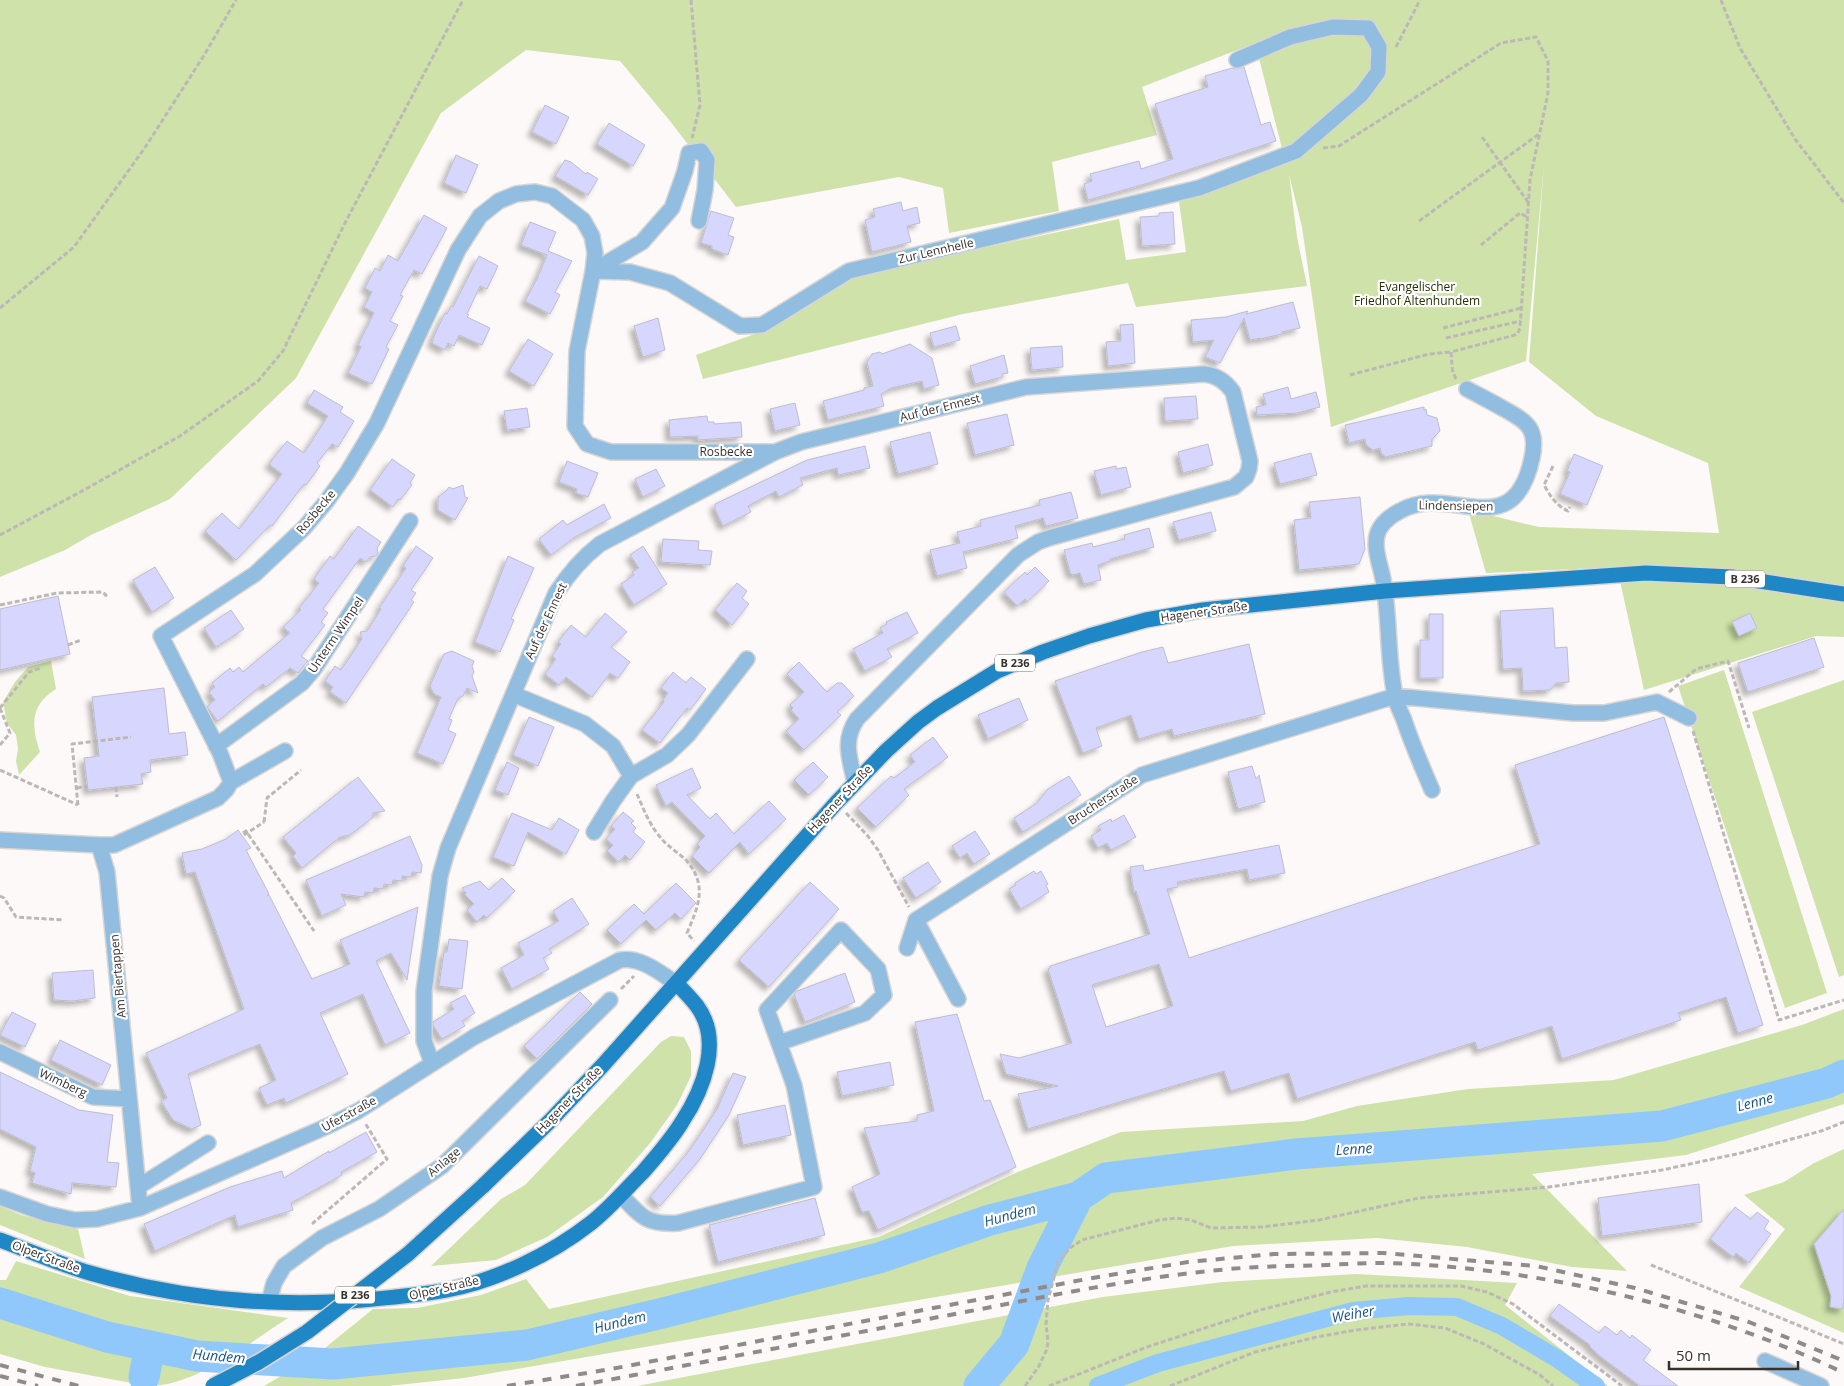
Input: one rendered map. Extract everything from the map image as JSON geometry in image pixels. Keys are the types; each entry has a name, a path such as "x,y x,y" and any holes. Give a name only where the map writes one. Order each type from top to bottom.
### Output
{"main road":[{"name":"Hagener Straße","path":"213,1386 260,1362 307,1332 408,1254 483,1186 550,1121 836,803 886,751 918,722 937,708 997,671 1089,636 1156,619 1203,610 1385,591 1646,574 1732,577 1844,594"},
{"name":"Olper Straße","path":"0,1240 88,1272 134,1284 212,1298 270,1302 318,1303 405,1297 468,1284 518,1266 569,1238 590,1223 621,1195 676,1132 692,1108 708,1060 708,1032 697,1007 676,983"}],"street":[{"path":"1237,60 1290,37 1333,27 1368,28 1379,47 1378,72"},
{"name":"Zur Lennhelle","path":"594,271 630,272 670,283 740,326 762,325 849,271 1199,188 1296,151 1361,95 1378,72"},
{"path":"594,271 642,242 672,208 689,153 701,152 707,160 705,190 699,221"},
{"name":"Rosbecke","path":"231,782 216,746 160,636 255,574 304,528 326,502 347,473 377,423 458,250 480,216 499,201 516,194 535,192 552,196 583,220 592,236 595,253 594,271 577,351 575,426 587,444 610,452 775,452"},
{"name":"Auf der Ennest","path":"432,1063 424,1041 424,991 440,876 448,848 556,594 567,576 583,558 600,544 775,452 801,442 1026,387 1204,374 1225,382 1233,392 1250,461 1246,476 1234,487 1049,538 1038,542 1018,555 857,719 849,734 847,746 855,783"},
{"name":"Lindensiepen","path":"1432,790 1395,696 1385,591 1375,541 1384,523 1394,514 1416,504 1431,503 1488,508 1499,506 1509,501 1519,492 1525,480 1534,444 1530,428 1521,418 1467,389"},
{"name":"Unterm Wimpel","path":"216,746 302,683 314,670 410,521"},
{"path":"594,832 613,801 632,776 667,755 688,735 747,659"},
{"path":"513,694 586,724 613,746 632,776"},
{"path":"1395,696 1573,713 1605,706 1657,702 1689,718"},
{"name":"Brucherstraße","path":"916,920 1142,775 1395,696"},
{"path":"0,840 114,845 218,798 231,782 285,751"},
{"name":"Am Biertappen","path":"99,845 107,872 140,1208"},
{"path":"907,948 916,920"},
{"path":"916,920 958,999"},
{"path":"621,1195 636,1212 649,1221 660,1224 678,1223 814,1187 794,1085 767,1010 841,930 878,969 884,994 866,1013 779,1043"},
{"name":"Uferstraße","path":"0,1197 47,1214 75,1220 97,1219 140,1208 358,1111 474,1037 620,960 633,960 646,965 676,983"},
{"name":"Anlage","path":"270,1302 274,1283 284,1266 322,1238 380,1209 442,1166 610,1000"},
{"name":"Wimberg","path":"0,1052 93,1097 130,1099"},
{"path":"138,1187 208,1143"},
{"path":"1765,1361 1821,1386"}],"path":[{"path":"0,308 74,247 146,146 203,57 236,0"},
{"path":"0,535 180,436 258,381 283,351 346,221 462,0"},
{"path":"689,153 700,105 691,0"},
{"path":"1378,72 1392,54 1420,0"},
{"path":"1721,0 1740,48 1795,139 1844,202"},
{"path":"1322,148 1339,146 1501,43 1536,37 1548,60 1548,94 1530,180 1518,333 1515,336 1452,352 1429,354 1350,375"},
{"path":"1419,221 1540,134"},
{"path":"1482,137 1529,203"},
{"path":"1481,245 1520,213 1527,217"},
{"path":"1444,328 1521,308"},
{"path":"1446,338 1520,321"},
{"path":"1452,352 1454,376 1467,389"},
{"path":"1553,466 1544,485 1555,502 1562,508 1568,511 1570,507"},
{"path":"0,606 57,593 102,592 106,595 105,597"},
{"path":"68,644 81,640"},
{"path":"1657,702 1696,670 1728,661 1749,728"},
{"path":"0,745 10,734 0,707 29,672 41,668"},
{"path":"1689,718 1779,1020 1844,1000"},
{"path":"0,770 78,805 72,744 131,737"},
{"path":"300,770 267,798 264,822 244,834 246,831 314,931"},
{"path":"632,776 654,830 661,839 687,862 699,880 698,908 687,933 704,951"},
{"path":"77,788 88,786"},
{"path":"116,787 117,797"},
{"path":"836,803 867,835 878,850 916,920"},
{"path":"0,896 4,898 16,917 64,920"},
{"path":"610,1000 646,965"},
{"path":"1025,1386 1039,1366 1047,1349 1046,1324 1048,1300 1058,1262 1063,1254 1082,1240 1159,1220 1176,1218 1191,1220 1211,1228 1262,1227 1369,1210 1420,1198 1549,1187 1662,1170 1741,1153 1822,1131 1844,1122"},
{"path":"313,1222 386,1159 376,1142"},
{"path":"1651,1265 1844,1344"},
{"path":"1049,1386 1147,1347 1260,1310 1331,1292 1366,1286 1461,1286 1487,1292 1513,1304 1622,1386"},
{"path":"1170,1386 1255,1352 1317,1337 1408,1324 1445,1328 1484,1344 1540,1375 1553,1386"}],"green space":[{"name":"Evangelischer Friedhof Altenhundem","path":"0,0 1844,0 1844,637 1816,636 1644,690 1617,567 1486,573 1468,510 1539,527 1719,533 1708,463 1596,416 1529,362 1544,164 1526,361 1331,427 1302,227 1289,174 1297,237 1307,286 1136,307 1128,283 963,314 703,379 696,355 763,331 852,276 1119,219 1126,260 1186,252 1179,202 1286,164 1255,43 1142,87 1157,135 1052,162 1059,211 949,233 943,188 899,177 736,207 670,121 620,61 526,50 441,113 296,378 170,499 91,535 65,550 0,577"},
{"path":"51,661 56,689 41,702 37,709 34,724 40,752 19,775 16,761 18,749 16,735 7,723 3,702 15,682 28,667"},
{"path":"1724,670 1827,993 1785,1008 1678,686"},
{"path":"1844,680 1844,975 1839,977 1752,712"},
{"path":"1844,1009 1844,1104 1686,1155 1532,1174 1627,1271 1572,1267 1467,1247 1377,1238 1233,1246 464,1378 388,1386 264,1386 315,1356 373,1309 417,1308 481,1295 526,1279 549,1309 879,1237 1020,1171 1121,1132 1303,1121 1357,1106 1468,1089 1614,1080 1802,1025"},
{"path":"671,1036 684,1037 691,1051 691,1076 677,1105 651,1142 603,1197 547,1237 496,1260 431,1266 501,1199 525,1185 661,1042"},
{"path":"1844,1149 1844,1333 1739,1287 1785,1229 1744,1195 1784,1182 1814,1163"},
{"path":"0,1206 21,1215 78,1229 85,1259 0,1225"},
{"path":"16,1261 130,1296 288,1318 239,1351 203,1371 185,1379 166,1384 148,1386 45,1367 0,1354 0,1280 6,1280"},
{"path":"1356,1274 1517,1283 1505,1305 1608,1386 637,1386 1103,1297 1223,1282"}],"building":[{"path":"1244,67 1261,125 1270,122 1276,141 1145,184 1088,200 1084,184 1092,181 1090,174 1139,161 1141,169 1173,159 1155,104 1208,87 1205,76 1232,68"},
{"path":"545,105 569,117 556,144 532,132"},
{"path":"609,123 645,145 633,166 597,144"},
{"path":"456,155 478,165 466,193 444,183"},
{"path":"565,160 571,162 586,174 587,172 598,179 588,195 555,176"},
{"path":"901,202 903,211 917,207 920,223 907,226 911,242 872,252 865,220 875,217 873,209"},
{"path":"711,211 734,218 728,235 734,237 728,255 712,249 712,246 701,243"},
{"path":"1173,212 1175,244 1142,246 1140,217 1159,216 1159,213"},
{"path":"424,215 447,228 422,274 414,270 400,295 403,296 390,321 398,325 386,347 389,349 372,384 348,373 361,347 358,345 374,313 364,307 372,292 365,288 375,268 380,271 388,255 398,261"},
{"path":"530,222 556,232 548,251 572,261 555,292 560,295 550,314 525,301 547,255 521,245"},
{"path":"479,256 498,266 487,289 480,286 467,317 490,328 482,345 459,335 454,346 448,343 445,350 432,343 434,336 445,313 447,314 451,306 453,307"},
{"path":"1293,302 1300,328 1282,332 1282,334 1250,340 1244,318 1220,363 1205,357 1214,340 1193,342 1191,320 1226,317 1248,311 1246,314"},
{"path":"658,318 665,350 643,357 634,326"},
{"path":"1133,324 1135,363 1108,366 1106,342 1121,341 1120,325"},
{"path":"956,326 960,340 934,347 930,333"},
{"path":"528,339 553,354 534,386 509,371"},
{"path":"910,344 932,358 939,385 924,389 922,381 891,388 881,394 884,406 828,420 823,401 873,386 867,362 872,354 880,352 882,354"},
{"path":"1062,346 1063,367 1032,370 1030,348"},
{"path":"1004,355 1008,373 1002,374 1002,377 975,384 970,366"},
{"path":"1288,387 1291,399 1316,392 1320,407 1297,413 1257,415 1256,407 1266,405 1263,394"},
{"path":"314,390 343,407 340,412 354,421 338,447 332,444 317,463 320,466 272,526 270,525 236,560 205,531 222,513 239,529 282,474 269,464 287,441 304,453 328,416 307,403"},
{"path":"1196,396 1198,419 1165,421 1164,398"},
{"path":"795,403 800,425 775,431 770,409"},
{"path":"1424,407 1427,415 1437,418 1440,431 1432,439 1432,446 1385,457 1382,455 1380,448 1373,450 1366,445 1365,439 1349,443 1345,425"},
{"path":"527,408 530,427 507,430 504,411"},
{"path":"1007,414 1014,445 975,455 967,423"},
{"path":"707,416 708,422 714,422 714,424 741,422 742,437 698,440 698,436 670,437 669,420"},
{"path":"930,432 938,464 898,474 890,442"},
{"path":"1208,444 1213,465 1183,473 1178,452"},
{"path":"865,446 870,468 838,475 837,468 800,478 803,485 779,497 776,491 748,506 751,512 723,526 715,509 715,504 807,460"},
{"path":"1311,453 1317,475 1280,484 1274,463"},
{"path":"1574,454 1603,466 1587,505 1560,494 1570,472 1567,471"},
{"path":"392,459 415,475 410,483 412,485 393,507 370,490"},
{"path":"567,461 598,473 588,497 576,493 577,489 559,482"},
{"path":"1116,466 1116,469 1126,467 1131,487 1101,495 1094,471"},
{"path":"656,469 665,486 643,497 635,479"},
{"path":"463,485 465,497 468,498 455,520 438,510 438,497 449,487 453,489"},
{"path":"1071,492 1078,518 1046,526 1043,518 1015,526 1018,538 963,552 967,568 937,576 930,550 960,543 957,532 981,526 980,520 1040,505 1039,500"},
{"path":"1360,497 1365,549 1359,564 1299,570 1294,520 1311,518 1309,502"},
{"path":"604,504 611,518 575,537 551,555 539,539 563,520 567,525"},
{"path":"1211,512 1216,531 1179,540 1173,522"},
{"path":"358,526 381,542 377,548 378,553 376,556 370,557 366,562 360,558 323,609 328,613 321,622 325,625 301,656 308,661 298,673 290,668 266,687 263,684 218,721 207,707 215,700 209,692 215,687 212,683 230,668 233,672 239,667 243,672 290,633 283,627 301,610 299,608 319,583 314,579 330,556 334,559"},
{"path":"1149,528 1154,547 1110,559 1110,561 1098,565 1101,580 1084,584 1080,573 1072,575 1070,572 1064,550 1092,543 1093,547 1125,539 1124,535"},
{"path":"663,539 699,541 698,550 712,551 710,565 661,562"},
{"path":"416,546 433,558 411,590 416,593 411,600 414,602 346,703 330,692 333,687 325,681 335,666 341,670 362,639 360,632 367,631 381,609 379,608 406,568 403,566"},
{"path":"643,546 667,584 634,605 621,584 634,575 632,572 639,568 630,555"},
{"path":"508,556 534,568 511,619 514,620 500,652 475,642"},
{"path":"155,567 174,598 152,612 133,580"},
{"path":"1035,567 1049,581 1027,602 1025,599 1017,606 1004,592 1025,572 1027,575"},
{"path":"737,583 747,591 742,598 749,604 732,625 715,610"},
{"path":"58,596 70,654 0,670 0,609"},
{"path":"1553,608 1555,648 1567,647 1569,682 1556,683 1550,690 1523,691 1522,668 1503,669 1500,611"},
{"path":"231,610 244,629 216,647 204,628"},
{"path":"907,612 918,633 887,649 892,657 865,671 853,649 883,633 880,628 887,624 886,622"},
{"path":"605,613 627,632 611,647 630,662 618,678 610,673 592,697 566,677 559,685 545,674 556,659 552,656 561,644 558,642 571,625 586,637"},
{"path":"1750,613 1757,628 1739,636 1732,622"},
{"path":"1429,614 1443,614 1443,678 1420,678 1420,640 1429,640"},
{"path":"1814,638 1824,667 1748,692 1738,663"},
{"path":"1249,644 1265,714 1174,736 1172,729 1139,739 1131,715 1096,728 1102,746 1083,753 1055,681 1142,652 1163,647 1168,663"},
{"path":"452,651 474,661 472,676 478,693 467,688 463,696 458,698 449,719 452,720 448,730 456,734 443,764 417,753 441,697 434,694 430,686 444,654"},
{"path":"799,662 827,692 837,683 842,683 854,696 837,712 841,715 804,750 786,731 799,719 791,710 793,708 790,705 804,692 787,674"},
{"path":"673,672 686,683 691,677 706,689 690,710 687,708 660,743 642,730 664,702 663,700 668,693 661,688"},
{"path":"164,688 169,734 185,732 188,755 150,760 151,772 141,774 143,784 88,790 84,758 99,756 92,697"},
{"path":"1019,698 1028,720 988,739 978,715"},
{"path":"529,717 554,727 538,766 513,755"},
{"path":"1664,717 1763,1025 1738,1033 1726,997 1678,1013 1681,1020 1562,1059 1552,1026 1478,1050 1475,1042 1297,1099 1289,1073 1231,1091 1224,1071 1028,1129 1018,1094 1058,1086 1006,1074 1000,1054 1019,1058 1072,1043 1048,969 1050,966 1150,934 1136,891 1134,892 1130,867 1143,865 1144,871 1279,845 1285,873 1249,880 1247,869 1177,882 1178,887 1167,889 1189,958 1540,844 1515,765","holes":["1159,964 1173,1006 1106,1027 1092,985"]},
{"path":"933,737 948,757 904,789 909,795 876,827 857,808 891,776 894,778 915,762 910,755"},
{"path":"507,762 519,768 508,795 495,790"},
{"path":"813,762 828,777 809,795 794,780"},
{"path":"1252,766 1256,779 1259,775 1265,802 1238,809 1228,772"},
{"path":"692,768 701,788 687,795 710,819 716,813 734,834 769,801 786,819 749,854 740,842 709,873 692,856 700,847 697,844 705,836 672,802 666,806 656,785"},
{"path":"1069,776 1081,795 1023,832 1014,818 1037,803 1048,789"},
{"path":"358,777 385,811 373,813 373,817 350,835 340,837 302,868 293,856 296,853 283,837"},
{"path":"623,812 634,821 631,823 636,828 633,832 645,842 630,860 625,855 619,862 607,851 613,845 606,839 615,829 611,826"},
{"path":"512,813 552,830 559,818 579,830 566,854 528,832 514,866 493,857"},
{"path":"1124,815 1136,837 1111,850 1107,843 1098,848 1091,836 1101,830 1098,826 1111,819 1112,822"},
{"path":"238,830 251,848 246,850 269,894 267,895 269,895 312,979 350,964 340,940 418,907 407,980 391,953 376,961 410,1033 385,1045 363,994 320,1013 348,1074 286,1103 284,1098 267,1105 259,1088 276,1080 260,1044 188,1074 201,1125 192,1129 173,1120 161,1101 167,1098 146,1053 244,1009 195,872 186,874 182,853 202,849 226,839"},
{"path":"975,831 990,854 974,864 967,853 960,858 952,846"},
{"path":"410,836 422,865 421,873 412,872 411,877 402,876 402,881 393,880 392,885 384,884 383,889 374,888 373,893 365,892 364,897 341,894 346,905 322,916 306,880"},
{"path":"928,862 941,882 916,898 903,878"},
{"path":"1034,871 1036,874 1041,871 1048,884 1046,885 1049,892 1021,909 1009,889"},
{"path":"502,878 515,891 487,918 484,915 477,922 467,910 474,904 465,895 466,893 462,888 480,881 489,890"},
{"path":"810,882 839,909 769,987 739,960"},
{"path":"676,883 696,903 681,919 675,913 656,930 646,920 621,944 607,930 634,904 644,914"},
{"path":"572,898 589,924 549,949 552,953 543,958 549,969 512,989 501,968 524,955 518,943 559,921 553,911"},
{"path":"449,939 468,941 462,989 439,986 444,952 447,952"},
{"path":"93,970 95,998 73,1001 54,1000 52,973"},
{"path":"845,973 855,1002 805,1022 794,994 797,991"},
{"path":"580,992 592,1004 537,1059 524,1046"},
{"path":"465,995 475,1013 462,1021 465,1026 442,1039 433,1022 454,1009 450,1003"},
{"path":"12,1012 36,1024 25,1047 0,1035"},
{"path":"957,1014 984,1101 990,1100 1016,1167 878,1230 869,1211 862,1212 852,1187 880,1174 864,1128 917,1121 917,1115 934,1111 915,1022"},
{"path":"60,1040 111,1065 102,1085 51,1060"},
{"path":"890,1062 894,1085 842,1096 837,1072"},
{"path":"0,1072 79,1110 113,1115 107,1162 119,1163 116,1187 72,1183 71,1194 32,1183 35,1173 30,1171 36,1147 0,1129"},
{"path":"733,1073 746,1077 729,1115 700,1159 660,1206 650,1197 689,1151 704,1129 717,1109"},
{"path":"785,1105 791,1135 743,1145 737,1115"},
{"path":"366,1132 377,1152 341,1172 342,1175 291,1203 293,1210 238,1227 235,1215 155,1251 144,1224 230,1187 282,1171 284,1178 329,1151 329,1153"},
{"path":"1699,1184 1702,1222 1602,1236 1598,1198"},
{"path":"815,1198 825,1235 718,1262 709,1225"},
{"path":"1735,1207 1751,1219 1757,1212 1769,1221 1764,1229 1771,1234 1749,1263 1736,1253 1733,1257 1710,1239"},
{"path":"1844,1209 1844,1302 1842,1309 1830,1307 1831,1296 1814,1244"},
{"path":"1559,1304 1599,1333 1605,1326 1617,1335 1621,1330 1630,1338 1632,1335 1651,1350 1643,1360 1678,1386 1640,1386 1601,1357 1590,1345 1550,1316"}],"waterway":[{"name":"Lenne","path":"979,1386 1014,1344 1042,1268 1078,1197 1106,1178 1296,1154 1662,1126 1827,1083 1844,1075"},
{"name":"Hundem","path":"0,1303 107,1337 197,1356 333,1364 527,1345 663,1313 879,1258 990,1220 1078,1197"},
{"name":"Weiher","path":"1098,1386 1158,1363 1353,1311 1408,1306 1457,1307 1502,1326 1556,1358 1596,1386"},
{"name":"Hundem","path":"144,1377 150,1346"}],"railway":[{"path":"507,1386 611,1369 1087,1279 1188,1262 1274,1254 1383,1253 1536,1266 1635,1288 1749,1322 1844,1361"},
{"path":"576,1386 1123,1283 1242,1268 1378,1263 1442,1266 1501,1273 1561,1282 1620,1295 1679,1310 1736,1329 1791,1349 1844,1373"},
{"path":"0,1365 79,1386"},
{"path":"0,1376 38,1386"}]}
